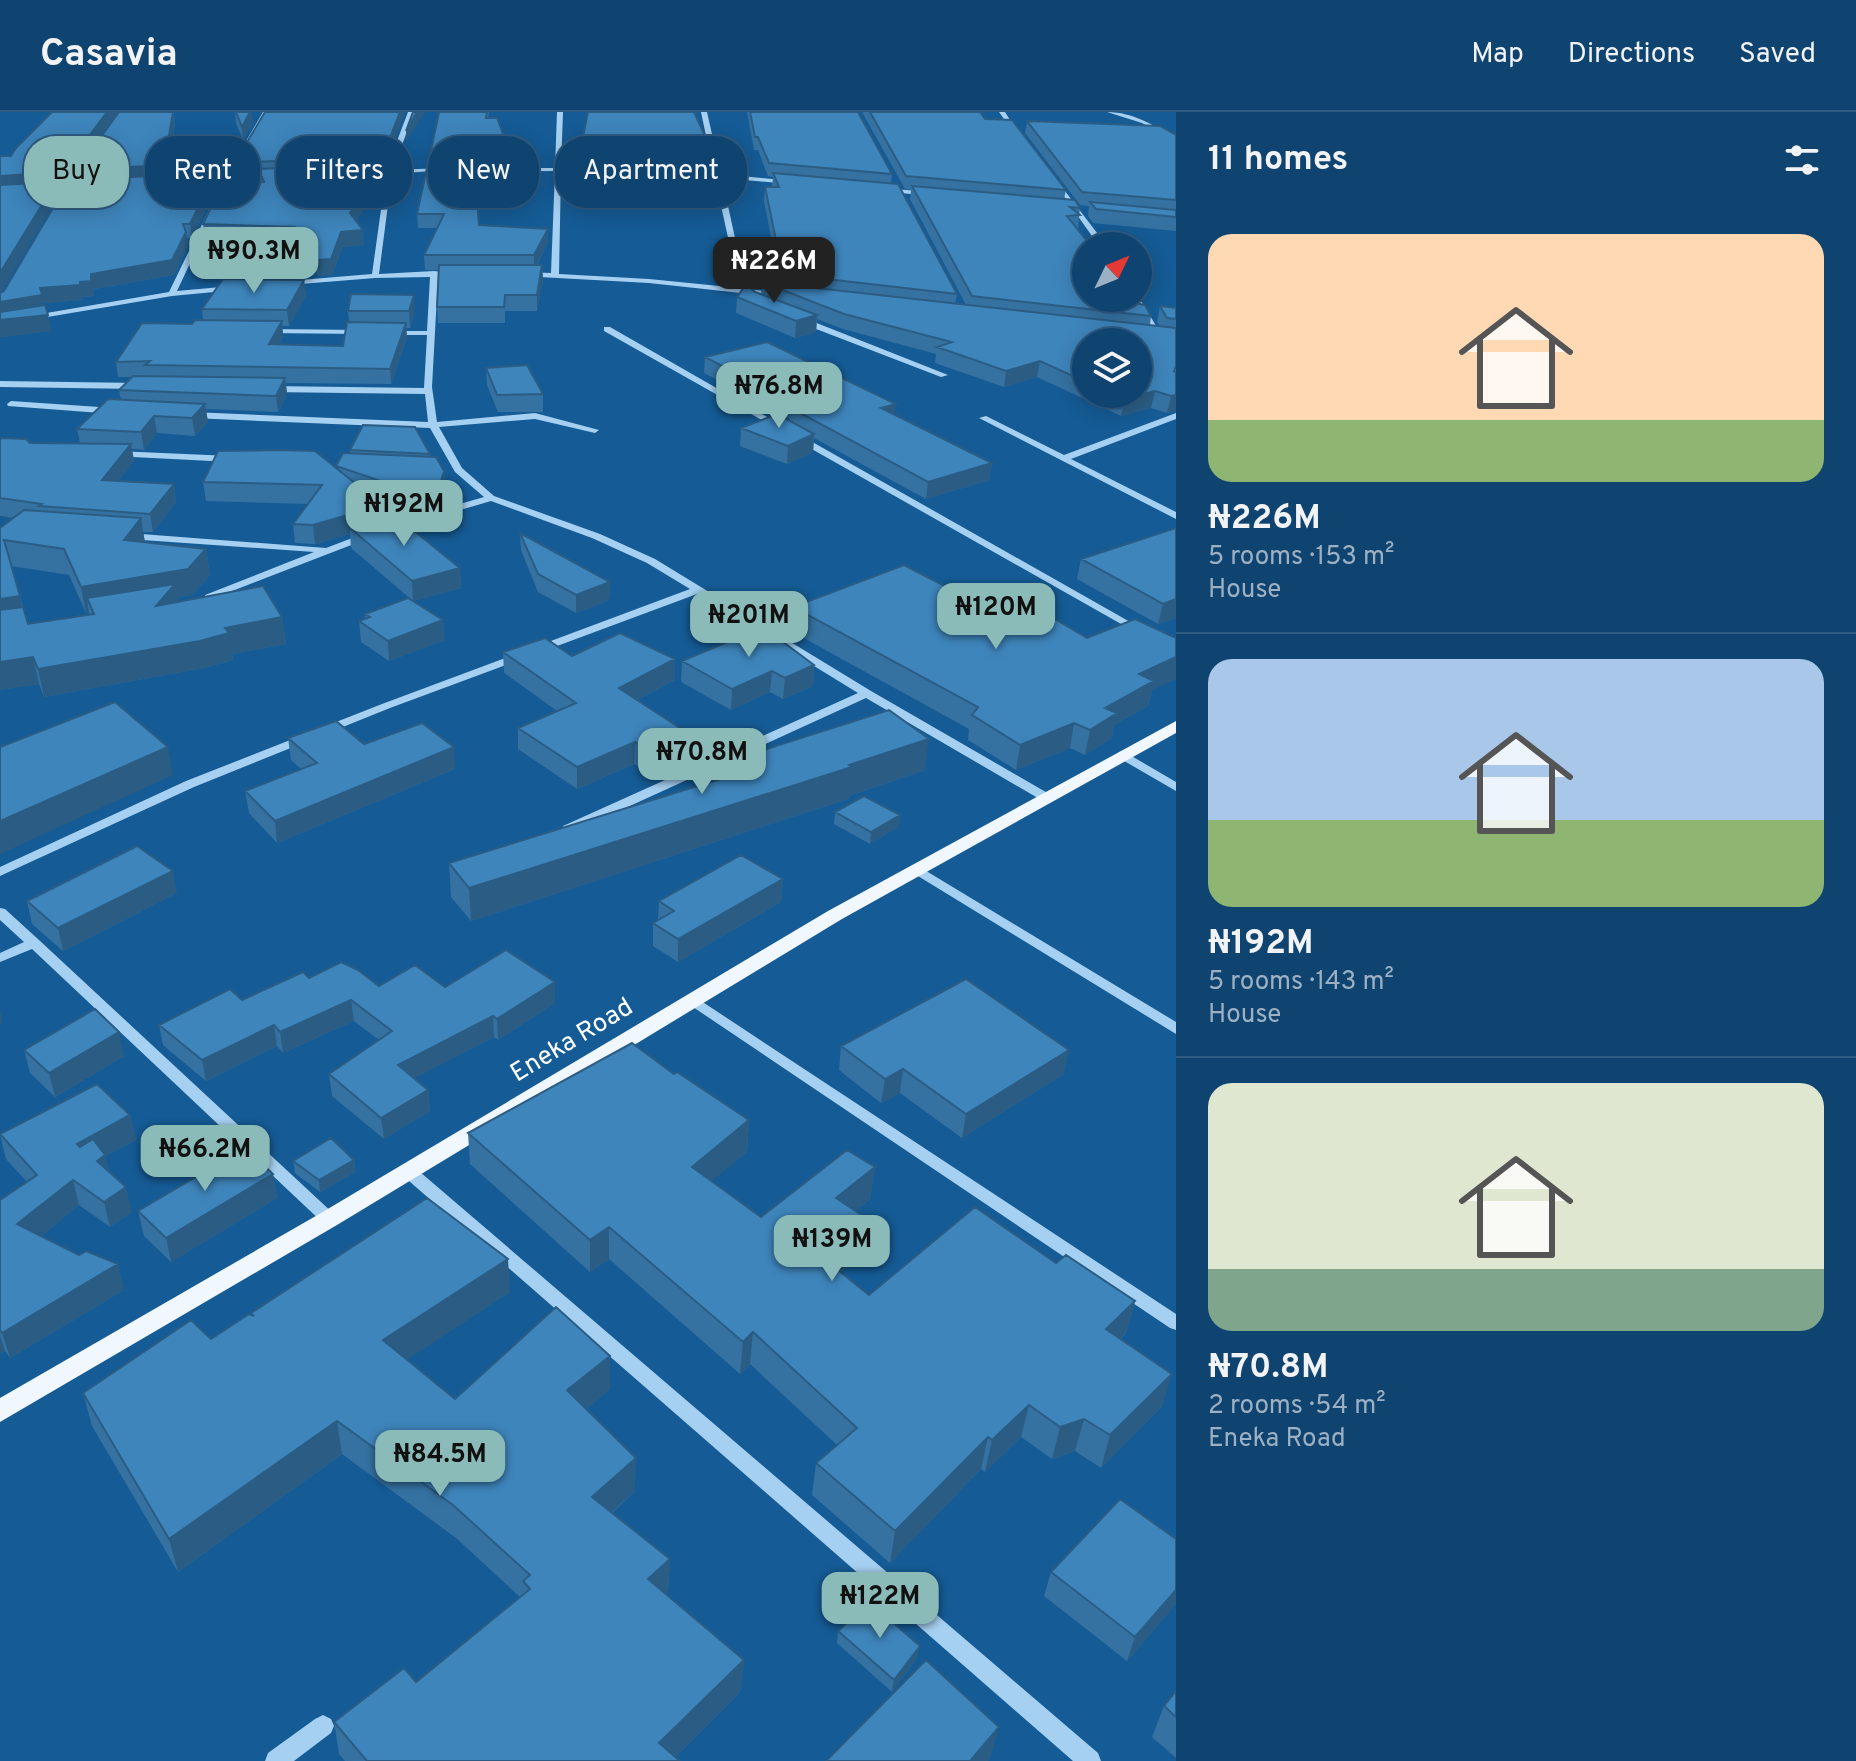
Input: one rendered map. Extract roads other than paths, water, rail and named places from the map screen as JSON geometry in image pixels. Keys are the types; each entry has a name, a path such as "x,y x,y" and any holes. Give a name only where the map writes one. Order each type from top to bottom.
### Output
{"main road":[{"name":"Eneka Road","path":"0,1411 329,1219 692,1000 1176,726"}],"street":[{"path":"252,136 266,112"},
{"path":"402,136 411,112"},
{"path":"559,136 560,112"},
{"path":"704,112 710,136"},
{"path":"1002,112 1023,142"},
{"path":"1110,112 1144,122 1176,141"},
{"path":"1050,175 1093,232"},
{"path":"747,178 795,182"},
{"path":"893,178 907,205"},
{"path":"131,185 145,184"},
{"path":"870,189 944,195"},
{"path":"1061,206 1090,209"},
{"path":"172,294 213,208"},
{"path":"375,276 384,208"},
{"path":"555,275 556,208"},
{"path":"726,208 743,290 758,303"},
{"path":"434,273 429,391 433,425 458,470 491,498 596,536 651,561 1047,798"},
{"path":"281,284 375,276 464,274"},
{"path":"509,274 555,275 790,296"},
{"path":"0,323 172,294 250,287"},
{"path":"1145,312 1160,339"},
{"path":"786,314 944,375"},
{"path":"607,329 1149,636"},
{"path":"257,331 367,332"},
{"path":"383,333 430,333"},
{"path":"1152,338 1176,340"},
{"path":"0,384 159,387"},
{"path":"249,389 429,391"},
{"path":"11,404 122,412"},
{"path":"184,415 433,425 535,416 595,430"},
{"path":"1063,459 1176,416"},
{"path":"983,418 1176,516"},
{"path":"107,454 245,460"},
{"path":"443,469 458,470"},
{"path":"195,601 221,594 327,550 434,513 491,498"},
{"path":"109,535 327,550"},
{"path":"0,872 190,784 386,706 700,589"},
{"path":"548,838 867,693"},
{"path":"1123,755 1176,787"},
{"path":"918,870 1176,1029"},
{"path":"0,912 329,1219"},
{"path":"0,958 34,943"},
{"path":"692,1000 1176,1323"},
{"path":"407,1170 1090,1761"},
{"path":"276,1761 323,1726"}]}
